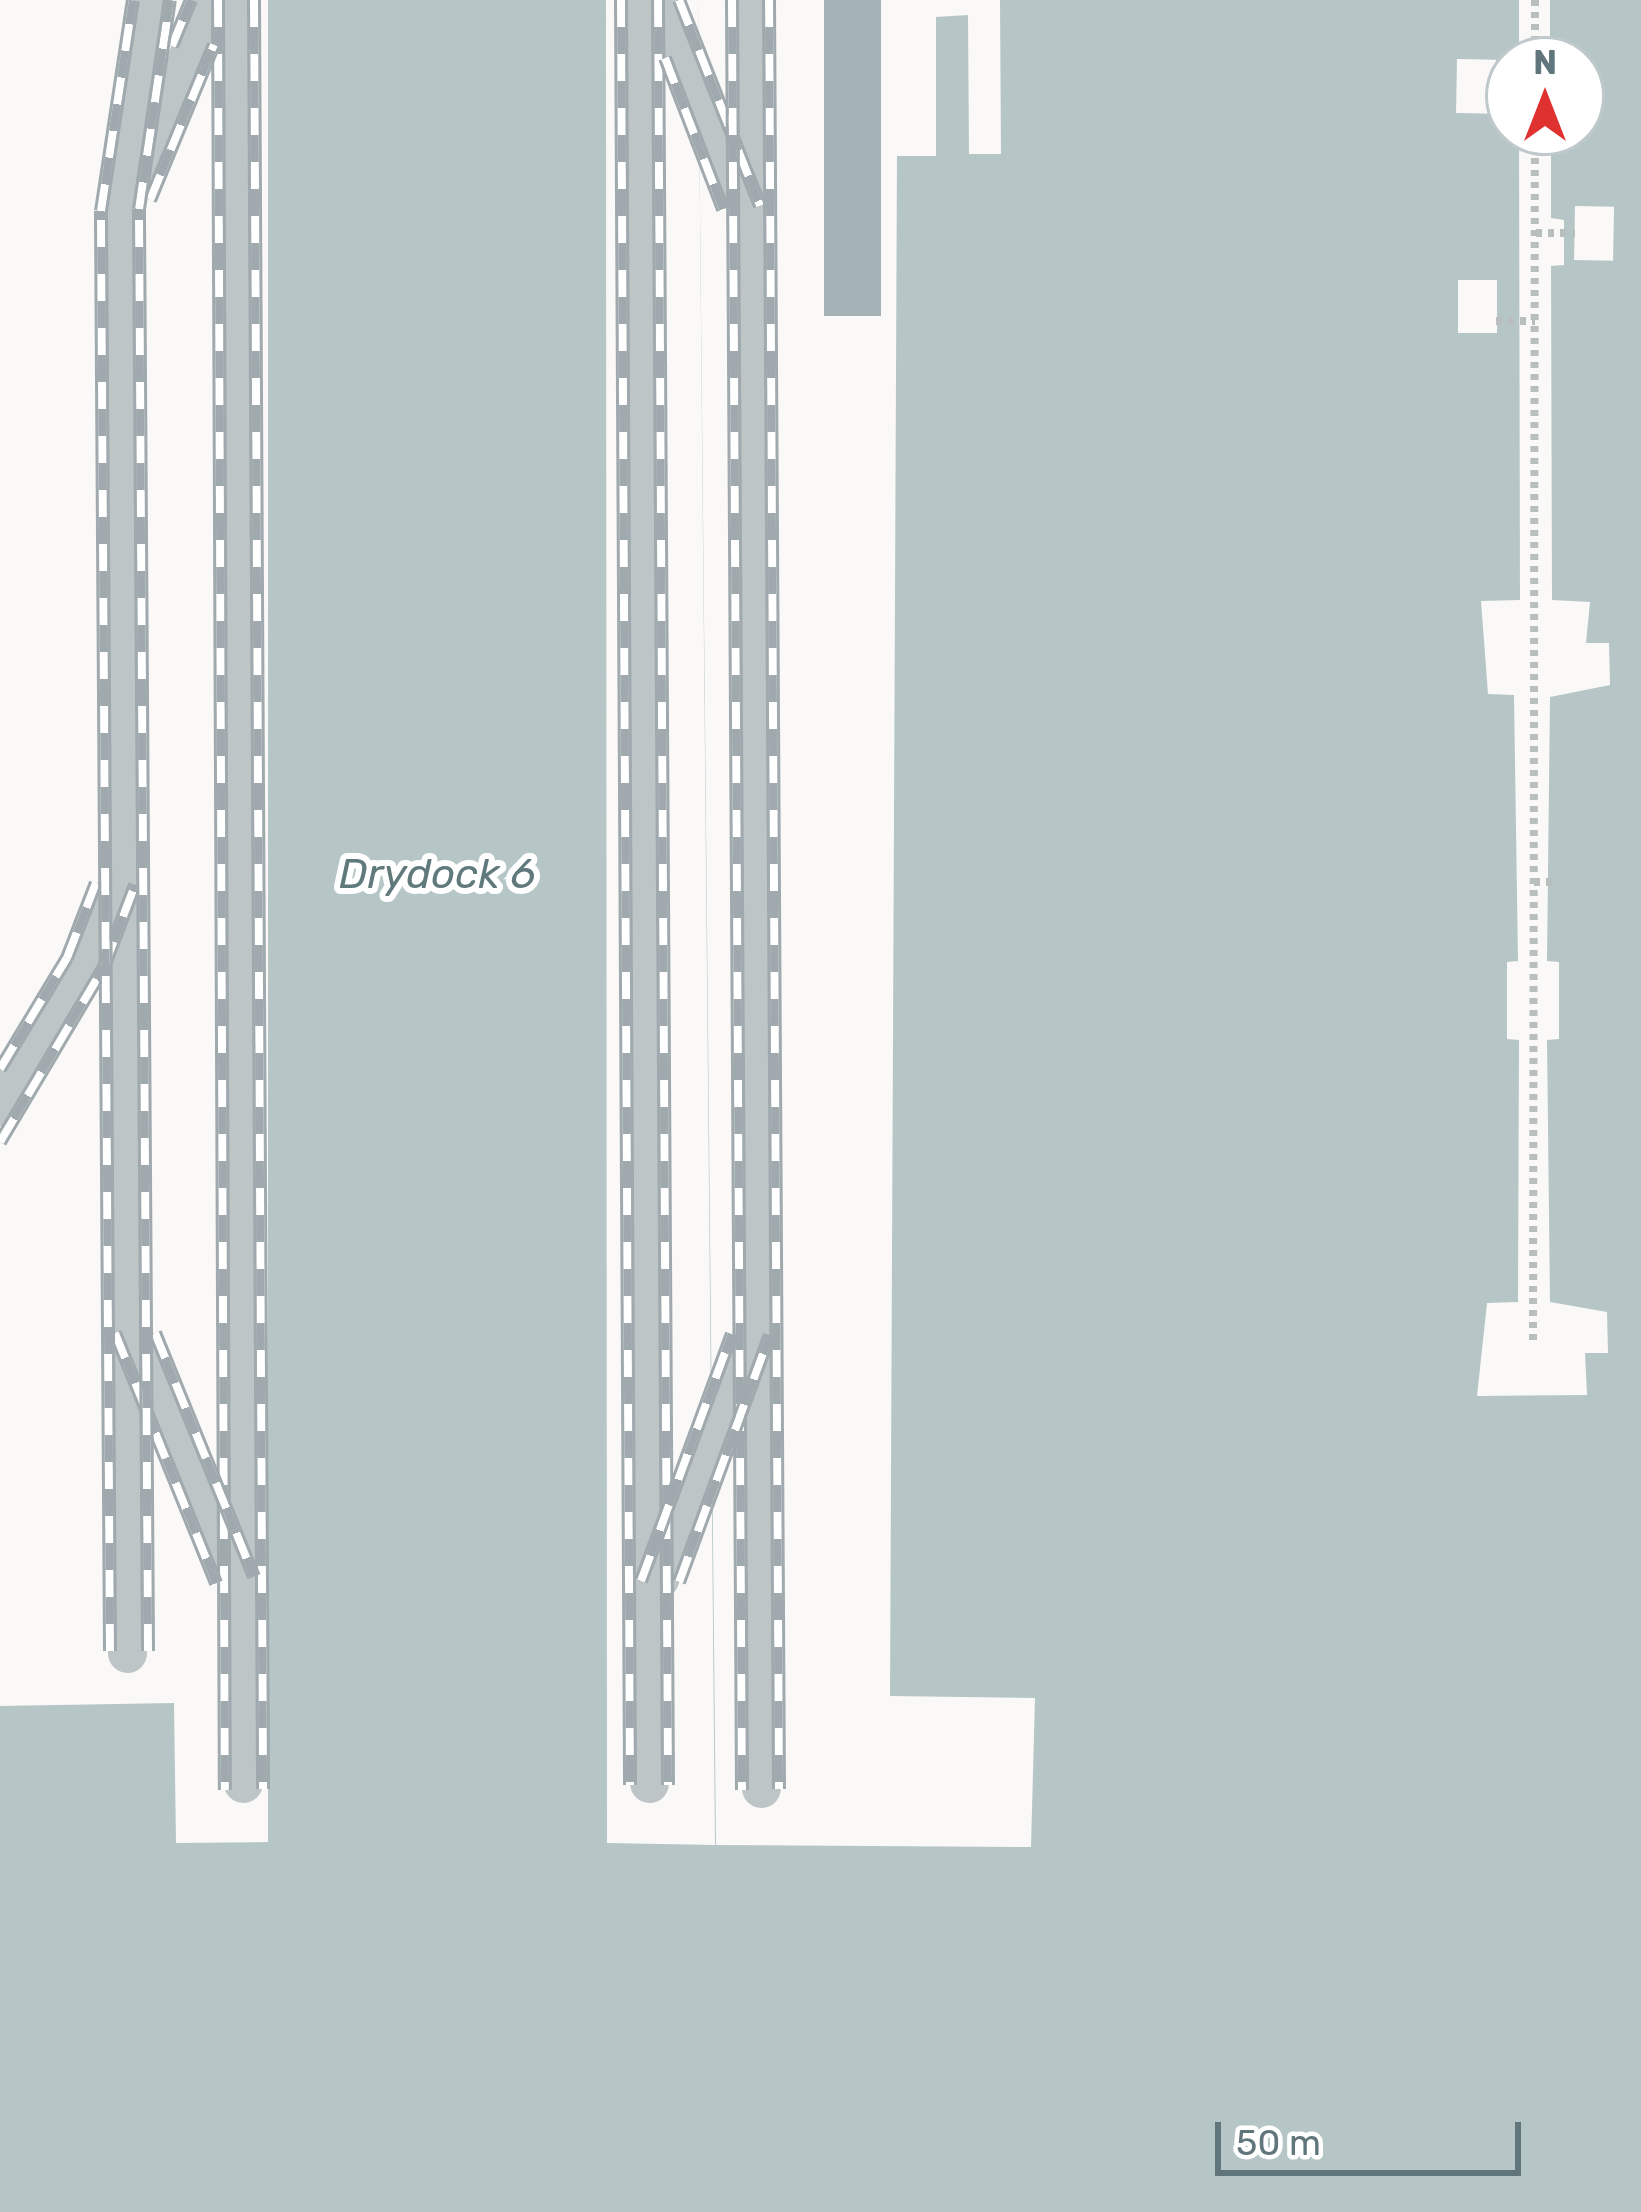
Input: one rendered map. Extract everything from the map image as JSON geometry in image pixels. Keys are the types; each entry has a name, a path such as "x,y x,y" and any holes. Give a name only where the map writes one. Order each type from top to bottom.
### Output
{"lane":[{"path":"128,1653 123,203 152,0"},
{"path":"123,203 212,0"},
{"path":"236,0 243,1784"},
{"path":"640,0 649,1784"},
{"path":"660,0 740,198 750,283"},
{"path":"751,0 761,1788"},
{"path":"0,1106 105,923 122,793"},
{"path":"125,1257 143,1364 236,1582 243,1668"},
{"path":"650,1658 656,1588 734,1390 758,1260"}],"path":[{"path":"1535,0 1535,36"},
{"path":"1532,1340 1535,156"},
{"path":"1536,233 1569,232"},
{"path":"1496,321 1535,321"},
{"path":"1534,882 1550,882"}],"water":[{"name":"Drydock 6","path":"268,0 606,0 607,1843 715,1845 698,0 1641,0 1641,2212 0,2212 0,1706 174,1703 176,1843 268,1842"}],"pier":[{"path":"698,0 1000,0 1001,154 969,154 968,15 936,17 936,156 897,156 890,1696 1035,1698 1031,1847 716,1845"},
{"path":"1519,0 1550,0 1550,36 1519,36"},
{"path":"1457,59 1485,59 1485,113 1456,113"},
{"path":"1519,156 1551,156 1551,218 1564,220 1564,265 1551,266 1552,600 1590,602 1586,643 1609,643 1610,685 1550,697 1547,961 1559,962 1559,1039 1547,1040 1550,1302 1607,1312 1608,1353 1585,1353 1587,1395 1477,1396 1487,1303 1518,1302 1519,1040 1507,1039 1507,962 1518,961 1514,695 1488,694 1481,601 1520,600"},
{"path":"1575,206 1614,207 1613,261 1574,260"},
{"path":"1458,280 1497,280 1497,333 1458,333"}],"building":[{"path":"824,0 881,0 881,316 824,316"}],"railway":[{"path":"110,1651 101,211 133,0"},
{"path":"148,1651 139,209 170,0"},
{"path":"172,46 191,0"},
{"path":"218,0 225,1790"},
{"path":"254,0 263,1789"},
{"path":"621,0 630,1785"},
{"path":"658,0 668,1785"},
{"path":"679,0 760,206"},
{"path":"732,0 742,1790"},
{"path":"769,0 779,1789"},
{"path":"150,200 214,45"},
{"path":"665,58 723,209"},
{"path":"0,1069 67,958 96,883"},
{"path":"0,1142 104,967 135,885"},
{"path":"115,1333 216,1583"},
{"path":"155,1333 254,1577"},
{"path":"641,1581 732,1334"},
{"path":"679,1582 770,1335"}]}
